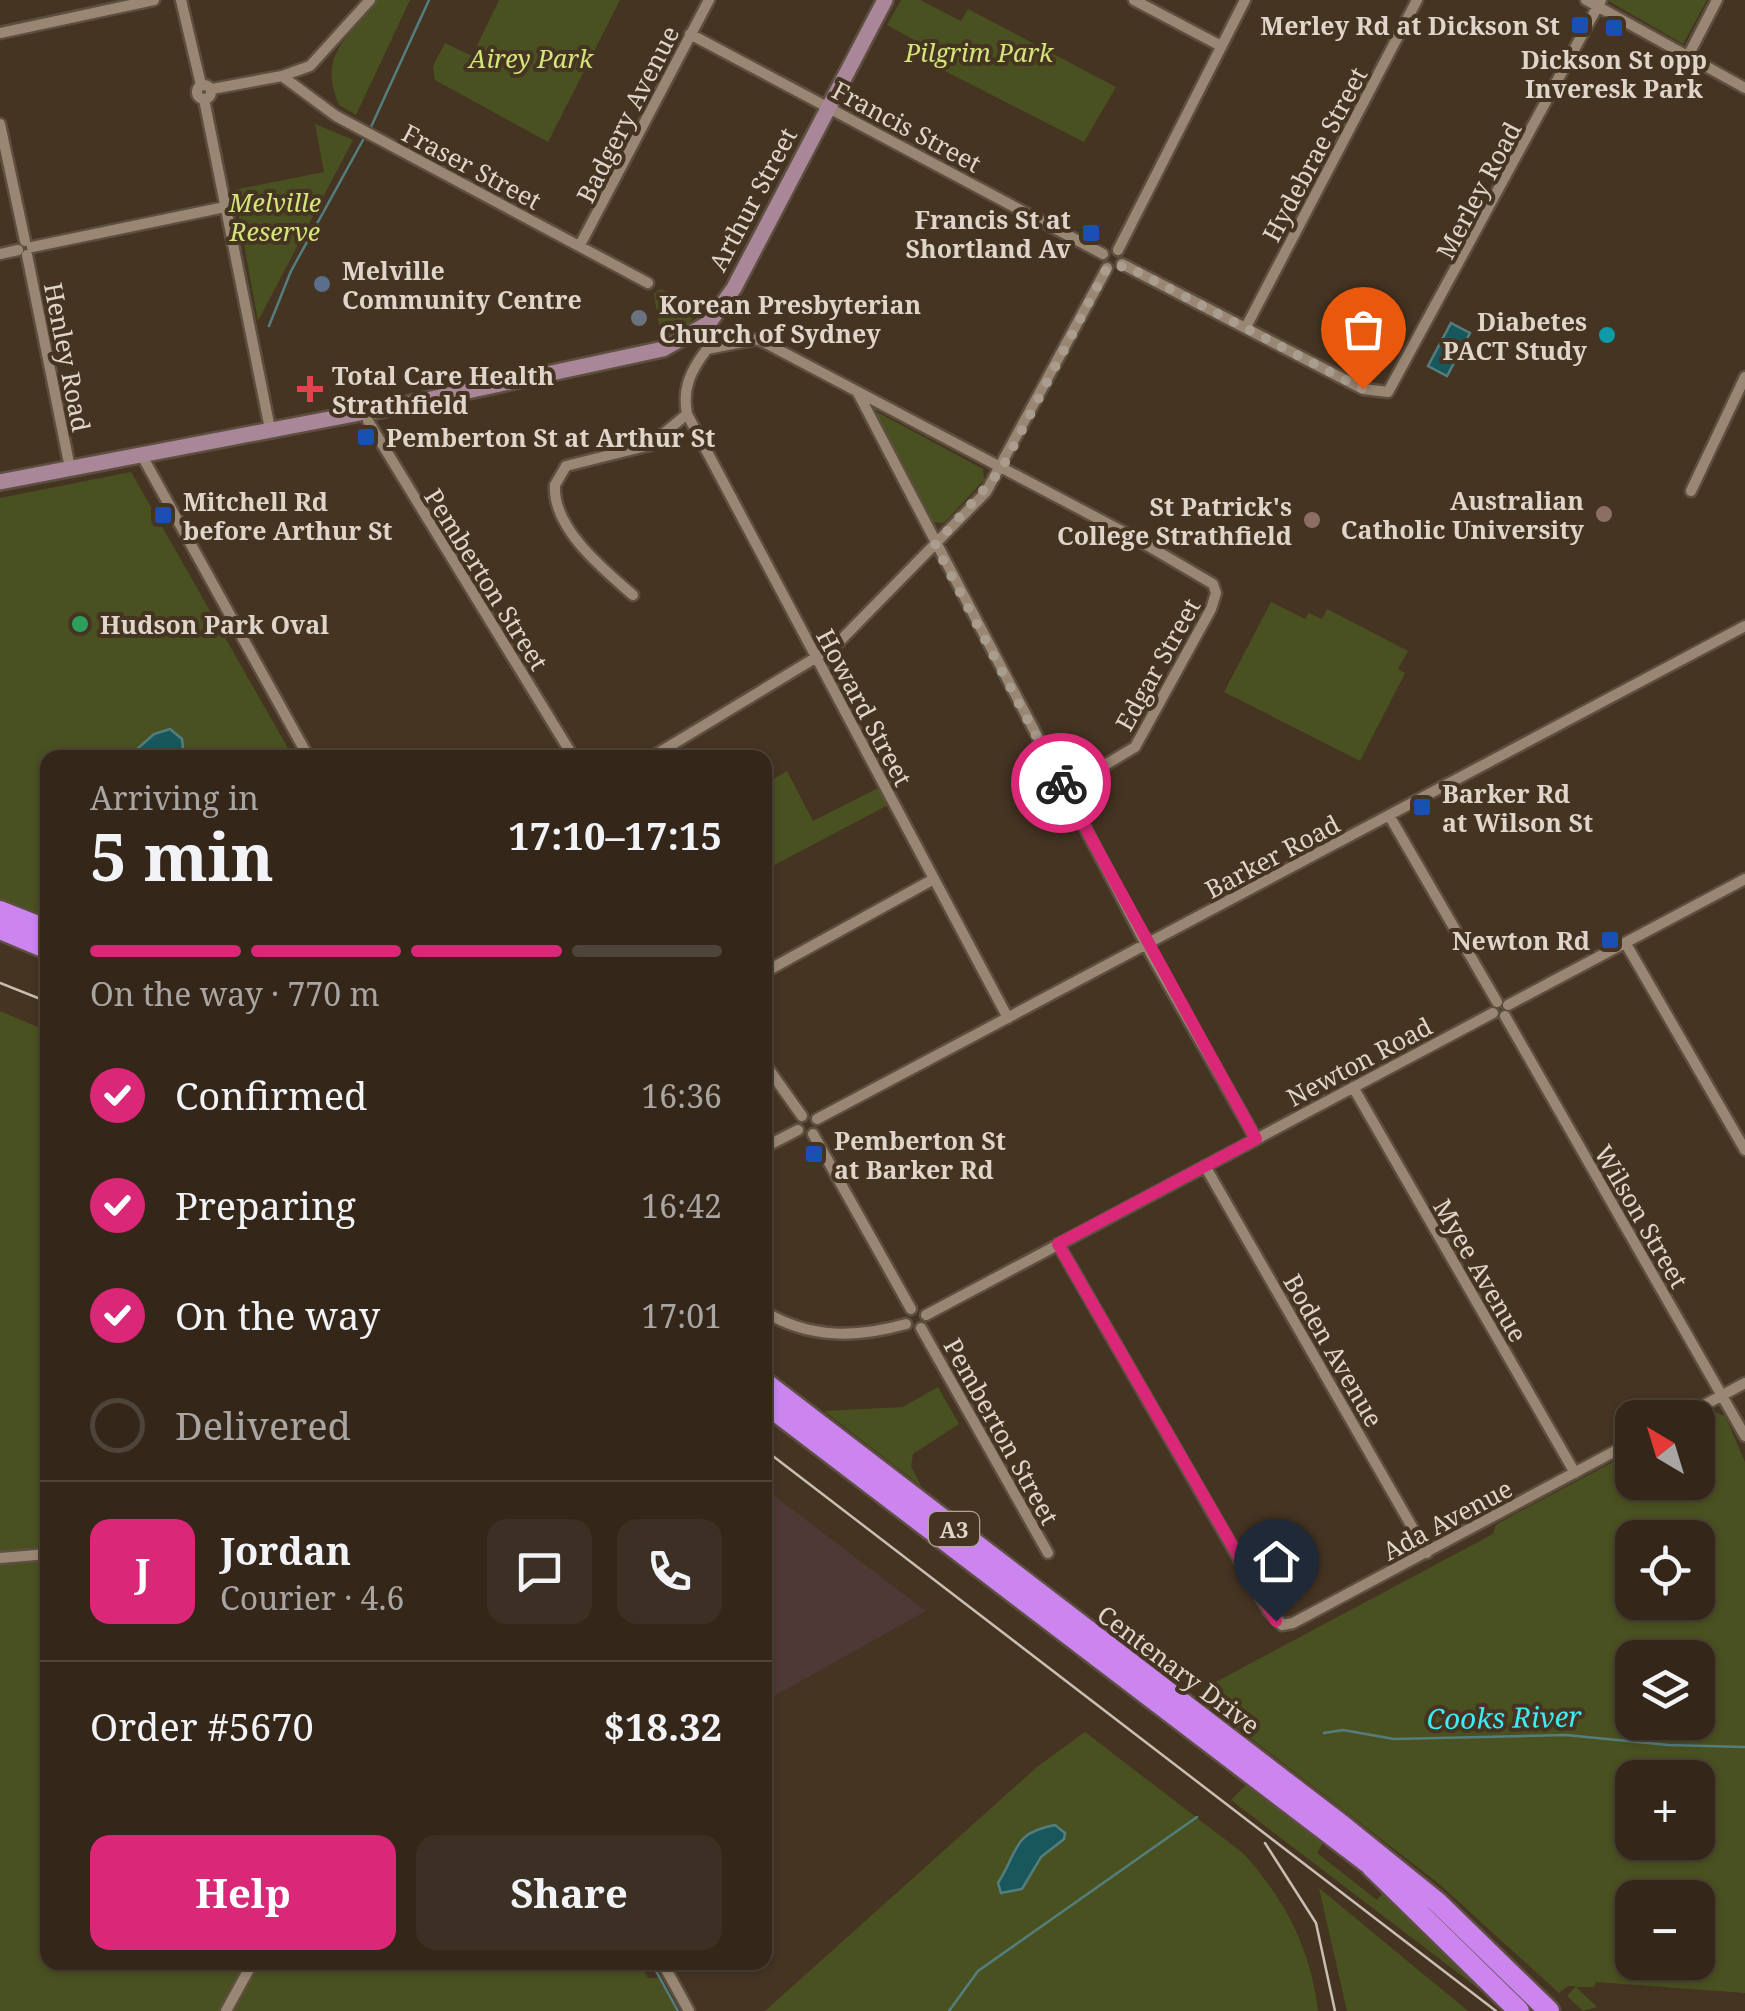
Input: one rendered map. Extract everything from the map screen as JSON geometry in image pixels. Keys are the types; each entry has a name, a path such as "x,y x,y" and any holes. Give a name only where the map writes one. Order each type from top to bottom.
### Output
{"highway":[{"path":"0,911 40,927"},
{"path":"0,929 40,946"},
{"name":"Centenary Drive","path":"772,1388 1377,1862 1542,2009"},
{"name":"Centenary Drive","path":"772,1408 1242,1757"},
{"path":"1377,1862 1519,2011"},
{"path":"1377,1862 1404,1866 1456,1908 1564,2011"}],"main road":[{"name":"Arthur Street","path":"0,482 270,428 368,415 636,356 687,339 709,323 734,288 884,0"}],"street":[{"path":"0,32 154,0"},
{"path":"181,0 207,87 204,99 270,428"},
{"path":"207,87 282,76 310,66 370,0"},
{"name":"Badgery Avenue","path":"580,246 708,0"},
{"path":"1134,0 1221,46"},
{"path":"1122,264 1118,250 1245,0"},
{"name":"Hydebrae Street","path":"1246,327 1417,0"},
{"path":"1586,0 1599,3 1745,88"},
{"path":"1688,56 1717,0"},
{"name":"Merley Road","path":"1246,327 1363,389 1384,393 1399,378 1599,3"},
{"name":"Francis Street","path":"690,34 1104,254"},
{"name":"Fraser Street","path":"282,76 300,92 384,143 648,283"},
{"name":"Henley Road","path":"0,124 70,468"},
{"path":"0,254 224,207"},
{"path":"664,750 818,659 846,636 935,545 1001,470 1107,268 1104,254 1118,250"},
{"path":"1107,268 1122,264 1246,327"},
{"path":"634,595 592,558 561,512 555,485 566,466 650,445 687,414 683,394 707,349 751,337 1001,470"},
{"path":"1691,491 1745,377"},
{"path":"858,393 1147,944 1256,1139"},
{"name":"Howard Street","path":"687,414 1008,1018"},
{"name":"Pemberton Street","path":"368,415 569,750"},
{"path":"141,454 305,750"},
{"name":"Edgar Street","path":"1001,470 1209,580 1216,594 1135,747 1065,789"},
{"name":"Barker Road","path":"817,1119 1745,626"},
{"name":"Wilson Street","path":"1390,817 1745,1436"},
{"name":"Newton Road","path":"926,1314 1745,879"},
{"path":"772,968 932,880"},
{"path":"1626,944 1745,1150"},
{"path":"772,1074 802,1116 817,1119 813,1134 911,1309 926,1314 922,1328 906,1324 865,1334 836,1335 803,1329 772,1315"},
{"name":"Myee Avenue","path":"1353,1087 1575,1473"},
{"path":"798,1130 802,1116"},
{"path":"772,1143 798,1130 813,1134"},
{"name":"Boden Avenue","path":"1205,1166 1427,1553"},
{"name":"Ada Avenue","path":"1058,1244 1278,1624 1293,1624 1615,1451"},
{"path":"906,1324 911,1309"},
{"name":"Pemberton Street","path":"922,1328 1048,1554"},
{"path":"1714,1400 1745,1383"},
{"path":"0,1558 40,1555"},
{"path":"226,2011 249,1970"},
{"path":"666,1970 688,2011"}],"shaded area":[{"path":"772,1494 926,1611 772,1697"}],"green space":[{"name":"Airey Park","path":"376,0 410,0 356,115 339,105 333,86 334,58"},
{"name":"Airey Park","path":"499,0 620,0 548,142 435,80 433,66 445,43 472,56"},
{"name":"Pilgrim Park","path":"901,0 920,0 961,21 968,9 1116,87 1084,142 937,67 942,55 887,25"},
{"path":"1607,0 1707,0 1683,44"},
{"name":"Melville Reserve","path":"315,124 353,140 258,321 234,190 324,172"},
{"path":"660,289 704,305 688,324 661,338 654,294"},
{"path":"877,412 983,469 984,480 944,523 931,522 873,415"},
{"path":"131,472 289,750 40,750 40,916 0,900 0,498"},
{"path":"1271,602 1305,619 1309,613 1322,619 1327,609 1408,651 1398,669 1405,673 1360,761 1224,692"},
{"path":"787,771 813,821 878,788 888,805 772,866 772,780"},
{"path":"0,1011 40,1028 40,1970 643,1970 648,1978 658,1978 677,2011 0,2011"},
{"path":"938,1387 959,1424 913,1454 911,1466 921,1486 824,1411 903,1407"},
{"path":"1715,1412 1725,1416 1745,1462 1745,1993 1596,1982 1594,1987 1576,1987 1597,2007 1583,2011 1567,1996 1576,1986 1568,1986 1559,1993 1438,1883 1200,1699 1210,1685 1493,1534 1496,1525 1615,1461 1615,1500 1715,1500"},
{"path":"1085,1732 1244,1854 1259,1871 1294,1926 1309,1967 1318,2011 765,2011 1037,1767"},
{"path":"1247,1784 1323,1843 1317,1853 1377,1900 1386,1889 1508,2011 1231,1800"},
{"path":"1319,1888 1468,2011 1347,2011"}],"water":[{"path":"1451,323 1470,333 1447,376 1428,366"},
{"path":"170,729 182,739 183,750 136,750 154,734"},
{"path":"1055,1825 1065,1833 1064,1839 1041,1857 1022,1889 1001,1893 998,1883 1018,1845 1031,1833"}],"waterway":[{"path":"371,127 429,0"},
{"path":"269,326 291,271 363,140"},
{"name":"Cooks River","path":"1324,1733 1343,1730 1394,1739 1566,1735 1668,1745 1745,1747"},
{"name":"Cooks River","path":"949,2011 978,1971 1197,1817"},
{"path":"655,1970 678,2011"}],"railway":[{"path":"0,983 40,999"},
{"path":"772,1455 1496,2011"},
{"path":"1265,1843 1316,1923 1335,2011"}],"way so far":[{"path":"1061,783 935,545 986,492 1001,470 1107,268 1122,264 1363,389"}],"place":[{"name":"Merley Rd at Dickson St","path":"1580,25"},
{"name":"Dickson St opp Inveresk Park","path":"1614,28"},
{"name":"Francis St at Shortland Av","path":"1091,233"},
{"name":"Melville Community Centre","path":"322,284"},
{"name":"Korean Presbyterian Church of Sydney","path":"639,318"},
{"name":"Diabetes PACT Study","path":"1607,335"},
{"name":"Total Care Health Strathfield","path":"310,389"},
{"name":"Pemberton St at Arthur St","path":"366,437"},
{"name":"Australian Catholic University","path":"1604,514"},
{"name":"Mitchell Rd before Arthur St","path":"163,515"},
{"name":"St Patrick's College Strathfield","path":"1312,520"},
{"name":"Hudson Park Oval","path":"80,624"},
{"name":"Barker Rd at Wilson St","path":"1422,807"},
{"name":"Newton Rd","path":"1610,940"},
{"name":"Pemberton St at Barker Rd","path":"814,1154"}],"route":[{"path":"1061,783 1152,956 1256,1139 1058,1244 1276,1621"}]}
